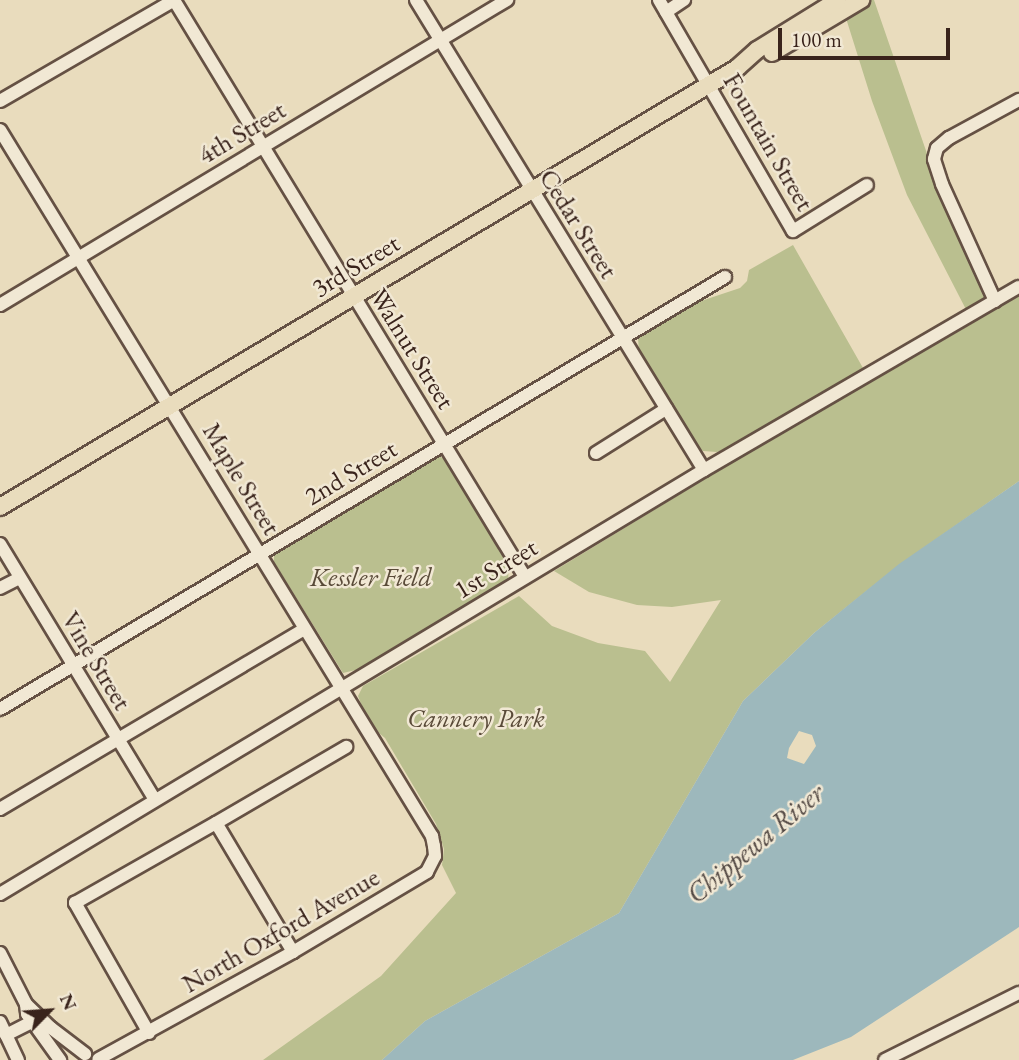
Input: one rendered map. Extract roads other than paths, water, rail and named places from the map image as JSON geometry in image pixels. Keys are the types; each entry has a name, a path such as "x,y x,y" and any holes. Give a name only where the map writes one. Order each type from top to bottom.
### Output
{"main road":[{"name":"3rd Street","path":"737,68 757,50 838,0"},
{"name":"3rd Street","path":"0,507 737,68 763,58 862,0"}],"street":[{"path":"0,101 174,0"},
{"name":"Walnut Street","path":"174,0 525,577"},
{"name":"Cedar Street","path":"416,0 531,192 704,470"},
{"name":"4th Street","path":"0,305 508,0"},
{"name":"Fountain Street","path":"659,0 793,231 867,185"},
{"path":"666,12 684,0"},
{"path":"995,301 936,170 934,159 937,148 1019,100"},
{"name":"Maple Street","path":"0,130 432,836 435,856"},
{"name":"2nd Street","path":"0,709 725,277"},
{"name":"1st Street","path":"0,894 704,470 1019,287"},
{"path":"596,453 666,409"},
{"name":"Vine Street","path":"0,544 116,740 155,800"},
{"path":"0,588 20,578"},
{"path":"0,810 304,629"},
{"path":"145,1035 75,903 346,747"},
{"path":"216,823 293,952"},
{"name":"North Oxford Avenue","path":"99,1059 293,952 427,872 435,856"},
{"path":"0,953 26,1004 51,1028 85,1054 99,1059"},
{"path":"885,1060 1019,993"},
{"path":"26,1004 27,1014 60,1060"},
{"path":"0,1022 18,1060"},
{"path":"6,1035 32,1022"},
{"name":"North Oxford Avenue","path":"118,1060 145,1035"},
{"path":"71,1060 85,1054"}],"water":[{"name":"Chippewa River","path":"1019,481 1019,927 851,1037 793,1060 382,1060 425,1021 619,913 743,701 814,633 899,564","holes":["799,731 812,735 816,746 804,764 787,758 789,748"]}],"park label":[{"name":"Kessler Field","path":"371,578"},
{"name":"Cannery Park","path":"476,719"}]}
